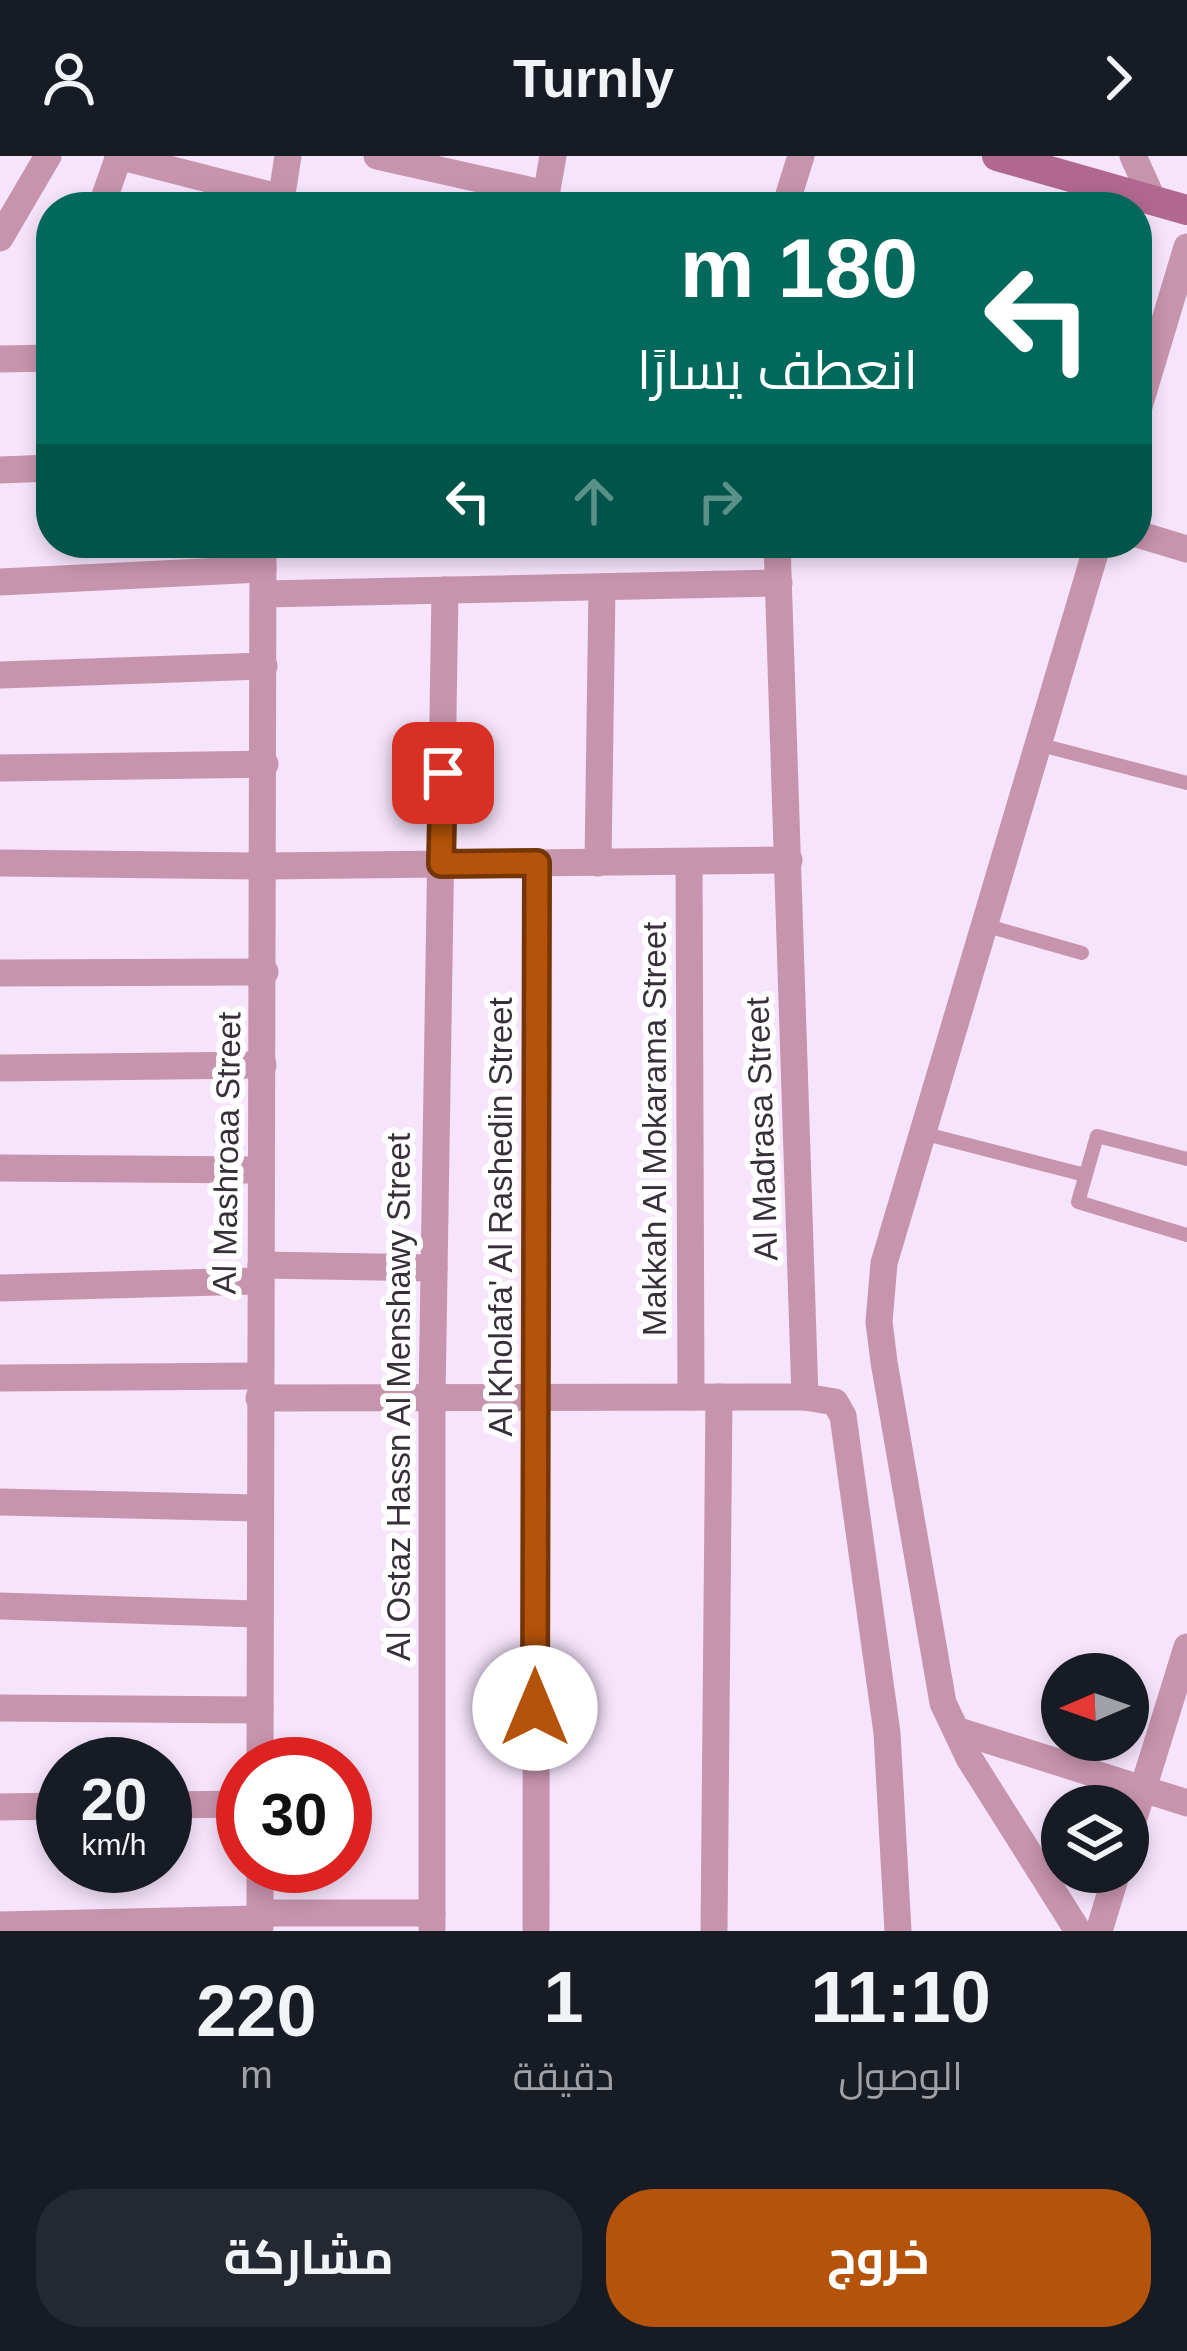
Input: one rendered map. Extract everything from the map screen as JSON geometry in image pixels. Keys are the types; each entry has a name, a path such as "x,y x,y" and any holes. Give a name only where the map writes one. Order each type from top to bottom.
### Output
{"street":[{"path":"3,225 48,156"},
{"path":"106,192 119,156 243,192"},
{"path":"283,192 288,156"},
{"path":"377,156 511,192"},
{"path":"547,192 553,156"},
{"path":"790,192 801,156"},
{"path":"997,156 1125,192"},
{"path":"1133,156 1149,192"},
{"path":"1153,200 1187,209"},
{"path":"1152,381 1174,335 1187,247"},
{"path":"0,359 36,354"},
{"path":"0,470 36,469"},
{"path":"1152,538 1187,550"},
{"name":"Al Madrasa Street","path":"777,558 805,1396"},
{"path":"1078,1931 943,1703 901,1483 879,1322 884,1263 1093,558"},
{"path":"0,582 263,569 446,590 778,583"},
{"name":"Al Mashroaa Street","path":"260,1737 266,866 263,569"},
{"path":"598,863 602,587"},
{"name":"Al Ostaz Hassn Al Menshawy Street","path":"432,1922 432,1398 446,590"},
{"path":"0,675 264,666"},
{"path":"0,768 265,764"},
{"path":"0,863 266,866 789,860"},
{"name":"Makkah Al Mokarama Street","path":"688,862 705,1397 714,1931"},
{"name":"Al Kholafa' Al Rashedin Street","path":"536,1931 537,863"},
{"path":"0,973 265,972"},
{"path":"0,1068 263,1064"},
{"path":"0,1168 261,1170"},
{"path":"0,1288 434,1268"},
{"path":"0,1378 432,1398 828,1399 843,1416 887,1733 898,1931"},
{"path":"0,1502 260,1508"},
{"path":"0,1606 259,1614"},
{"path":"1144,1785 1187,1647"},
{"path":"0,1708 260,1710"},
{"path":"956,1730 1130,1785"},
{"path":"1149,1791 1187,1803"},
{"path":"0,1807 36,1806"},
{"path":"1099,1931 1111,1893"},
{"path":"0,1924 432,1922"}],"lane":[{"path":"1037,744 1187,782"},
{"path":"984,926 1082,953"},
{"path":"922,1133 1085,1175"},
{"path":"1187,1159 1097,1136 1079,1206 1187,1234"}],"route":[{"path":"443,773 441,864 537,863 535,1708"}]}
